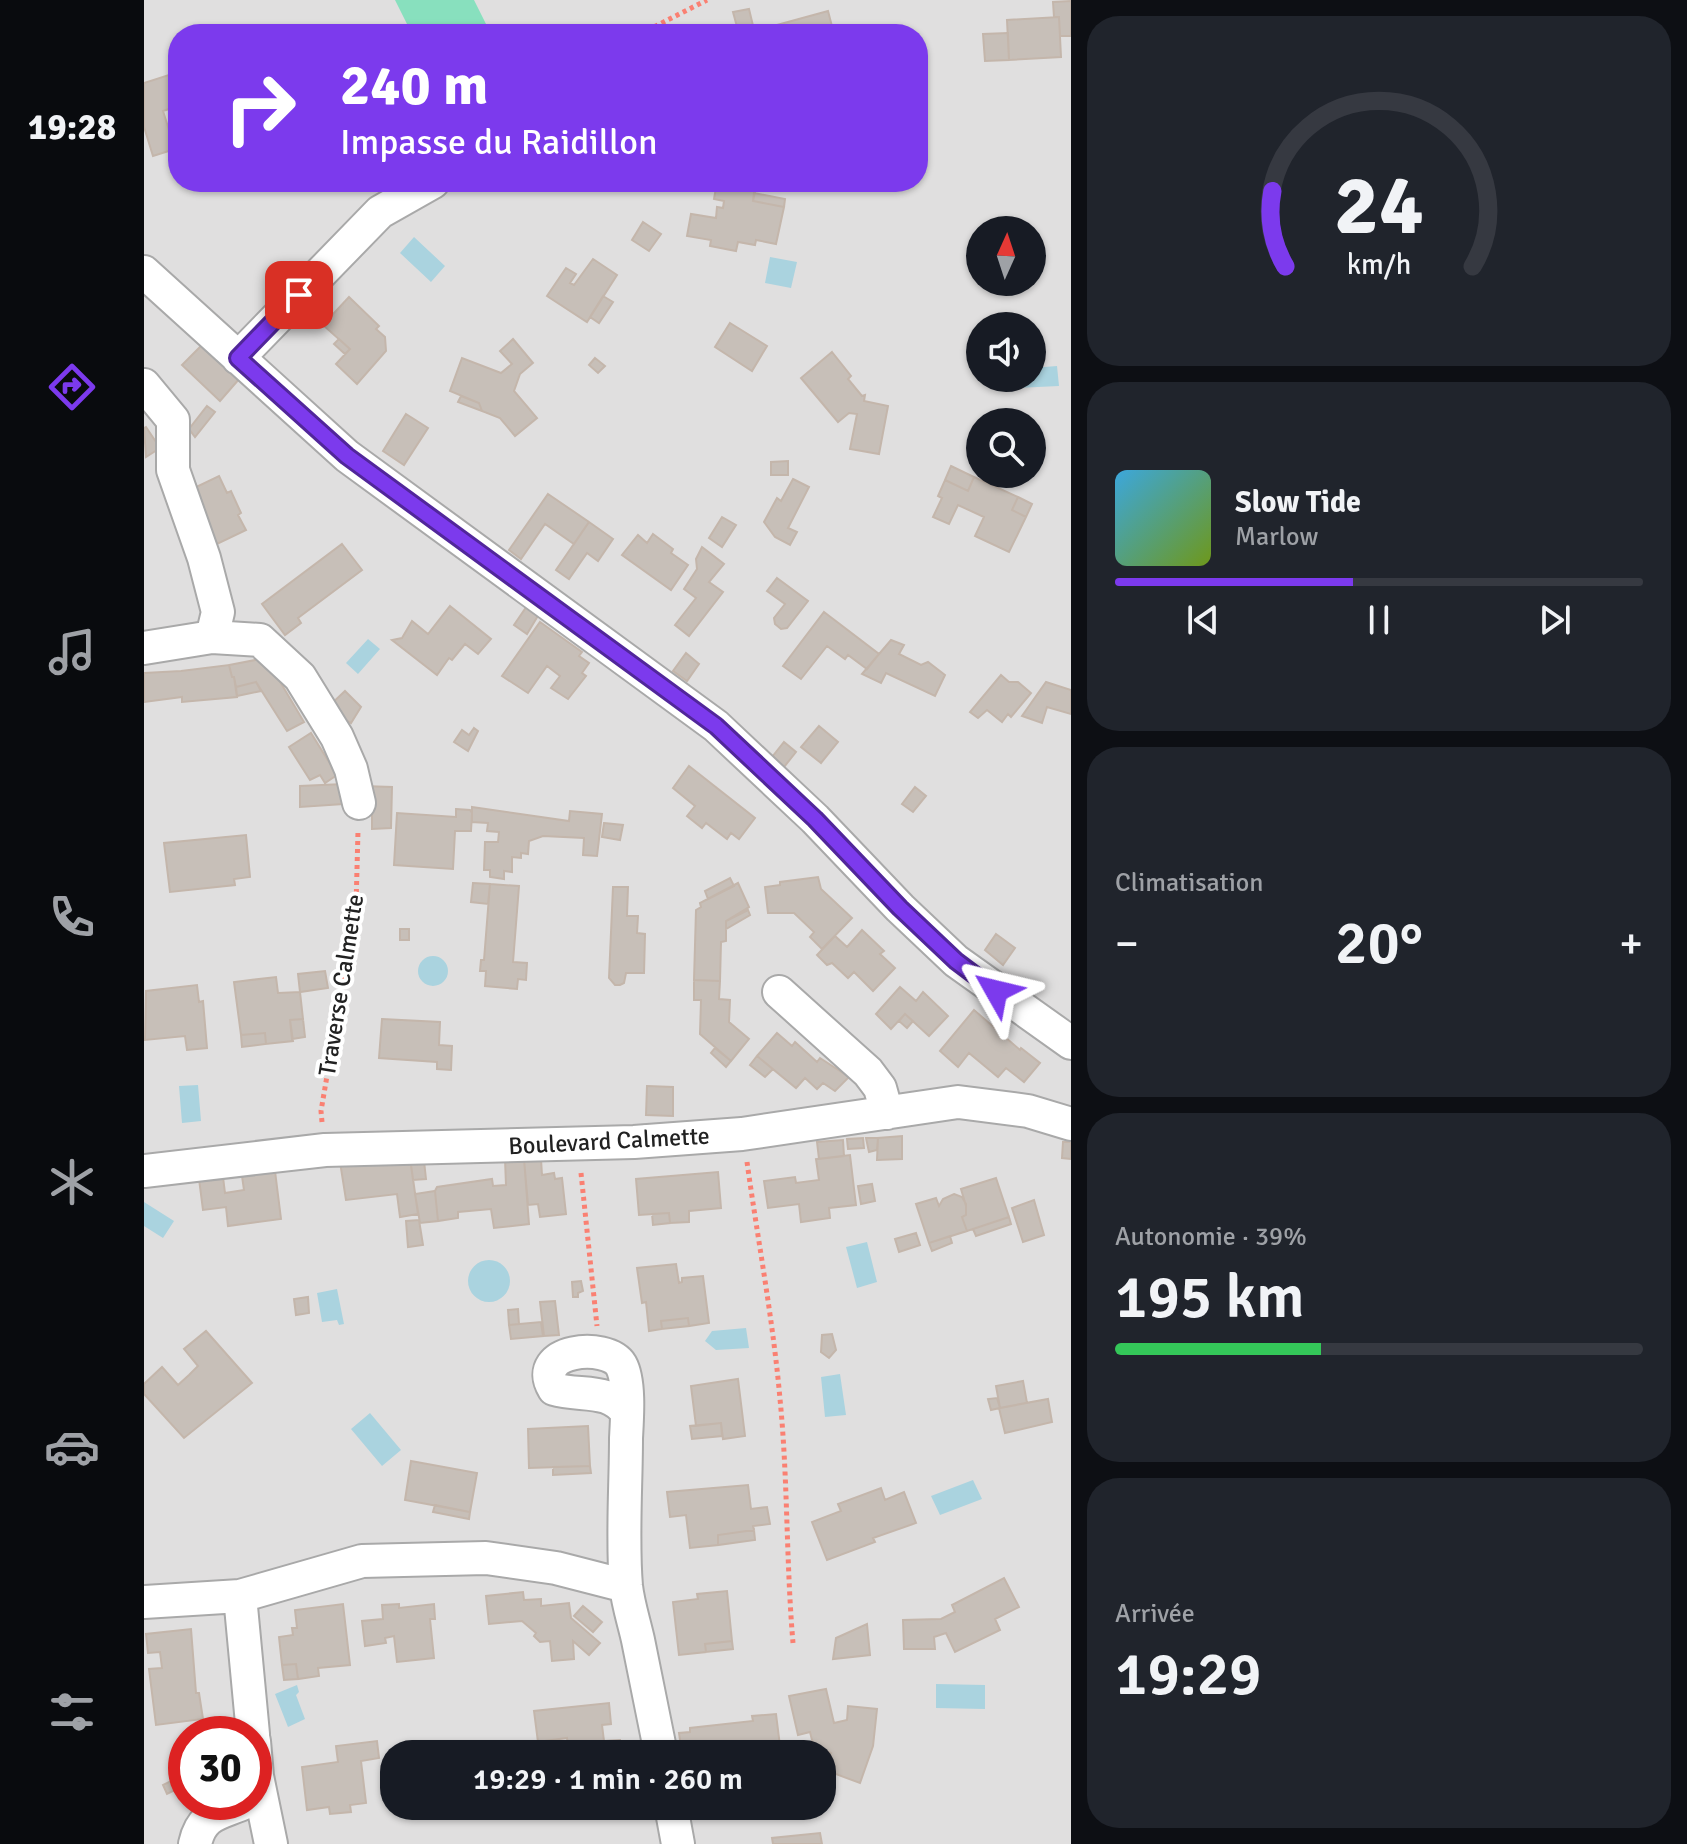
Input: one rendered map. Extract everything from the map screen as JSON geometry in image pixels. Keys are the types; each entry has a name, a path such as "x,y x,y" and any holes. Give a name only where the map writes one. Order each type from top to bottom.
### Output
{"street":[{"path":"238,358 380,212 415,192"},
{"path":"144,272 347,456 716,726 815,819 956,961 1071,1043"},
{"path":"144,385 173,420 173,470 204,558 218,612 212,637"},
{"path":"144,648 212,637 260,640 300,677 337,737 351,769 359,803"},
{"path":"779,992 868,1072 880,1088 887,1113 960,1124"},
{"name":"Boulevard Calmette","path":"144,1171 325,1150 578,1144 742,1134 958,1102 1028,1111 1071,1124"},
{"path":"627,1413 611,1397 554,1389 549,1380 549,1368 554,1361 569,1354 600,1352 620,1363 625,1374 627,1413 626,1586 658,1740"},
{"path":"144,1602 240,1596 362,1561 486,1558 556,1568 626,1586"},
{"path":"240,1596 251,1716"},
{"path":"195,1844 206,1820"},
{"path":"263,1820 271,1844"},
{"path":"674,1820 678,1844"}],"path":[{"path":"660,24 707,0"},
{"name":"Traverse Calmette","path":"325,1150 321,1111 356,907 359,803"},
{"path":"742,1134 780,1396 793,1643"},
{"path":"578,1144 600,1352"}],"shaded area":[{"path":"144,0 1071,0 1071,1844 144,1844"}],"green space":[{"path":"395,0 474,0 486,24 407,24"}],"water":[{"path":"414,237 445,266 431,282 400,253"},
{"path":"770,257 797,262 791,288 765,283"},
{"path":"1057,366 1059,386 1046,387 1046,367"},
{"path":"368,639 380,649 358,674 346,663"},
{"path":"433,956 444,960 448,971 444,982 433,986 422,982 418,971 422,960"},
{"path":"198,1085 201,1121 182,1123 179,1086"},
{"path":"144,1202 174,1221 163,1238 144,1226"},
{"path":"867,1242 877,1282 857,1288 846,1247"},
{"path":"489,1260 504,1266 510,1281 504,1296 489,1302 474,1296 468,1281 474,1266"},
{"path":"337,1289 344,1324 339,1325 337,1320 322,1322 317,1293"},
{"path":"746,1328 749,1348 716,1350 705,1341 712,1331"},
{"path":"840,1374 846,1415 825,1417 821,1377"},
{"path":"370,1413 401,1450 382,1466 351,1429"},
{"path":"973,1480 982,1499 940,1515 931,1496"},
{"path":"936,1684 985,1685 985,1709 936,1708"},
{"path":"297,1685 299,1692 296,1695 305,1719 288,1727 275,1694"}],"building":[{"path":"1071,1 1071,36 1060,36 1059,17 1054,17 1053,2"},
{"path":"749,9 753,24 736,24 733,12"},
{"path":"828,11 831,24 781,24"},
{"path":"1059,17 1061,57 1009,60 1007,20"},
{"path":"1008,33 1009,60 985,61 983,34"},
{"path":"168,75 168,109 163,111 168,127 168,151 153,156 144,127 144,83"},
{"path":"715,192 755,192 753,201 784,207 776,244 756,240 755,245 738,242 736,251 710,246 711,240 687,236 691,214 716,218 717,207 723,208 724,201 714,199"},
{"path":"754,193 785,199 784,207 753,201"},
{"path":"643,222 661,234 649,251 632,240"},
{"path":"593,259 617,275 587,322 547,296 566,268 576,274 570,283 574,285"},
{"path":"603,296 613,302 599,323 590,317"},
{"path":"349,297 379,326 376,329 385,337 386,351 357,384 336,364 350,349 323,325"},
{"path":"730,323 767,346 752,371 715,347"},
{"path":"339,339 350,349 345,354 334,344"},
{"path":"513,339 533,363 520,374 514,391 537,418 515,436 500,418 482,411 479,403 450,391 462,358 501,373 512,364 500,351"},
{"path":"203,344 240,378 220,401 182,365"},
{"path":"832,352 851,376 848,379 862,396 865,395 864,401 888,406 879,454 850,449 857,414 849,413 838,422 801,378"},
{"path":"595,358 605,366 598,373 589,365"},
{"path":"461,396 479,403 482,411 458,402"},
{"path":"207,406 215,412 195,437 189,429"},
{"path":"406,414 428,428 404,465 383,451"},
{"path":"144,428 160,448 146,457"},
{"path":"788,461 788,475 771,475 771,462"},
{"path":"951,466 966,473 966,488 969,488 968,491 945,480"},
{"path":"219,476 227,493 231,491 246,530 217,544 190,490"},
{"path":"793,479 809,487 788,528 797,532 790,545 775,537 764,522 777,498 781,501"},
{"path":"945,480 968,491 969,488 998,488 1018,497 1012,510 1026,517 1009,552 975,536 984,517 958,505 949,524 933,517 942,498 938,496"},
{"path":"548,494 589,522 574,544 545,524 521,559 509,550"},
{"path":"1018,497 1032,504 1026,517 1012,510"},
{"path":"722,517 736,525 722,547 709,538"},
{"path":"589,522 613,539 598,561 587,553 569,579 556,570"},
{"path":"653,534 688,565 671,590 622,555 638,535 647,543"},
{"path":"342,544 362,570 298,618 301,623 285,635 262,604"},
{"path":"702,547 724,564 709,582 723,592 689,636 675,625 696,598 684,589 697,569 696,559"},
{"path":"777,578 808,601 787,628 781,629 774,618 785,604 767,591"},
{"path":"450,606 491,639 478,654 465,644 452,660 449,658 437,675 392,640 402,638 412,621 428,634"},
{"path":"527,606 539,614 527,634 514,625"},
{"path":"824,612 879,654 867,669 848,655 845,659 827,646 801,679 783,666"},
{"path":"540,622 582,652 579,656 589,663 582,673 586,676 568,699 551,688 560,676 547,666 528,693 502,676"},
{"path":"891,640 904,645 899,654 921,665 928,662 945,675 935,696 886,673 881,683 862,674"},
{"path":"686,653 699,664 687,681 673,671"},
{"path":"266,658 304,722 287,731 256,682 236,687 232,677 229,665"},
{"path":"229,665 237,697 182,702 182,697 144,702 144,673"},
{"path":"1001,675 1009,682 1018,682 1031,693 1011,717 1008,714 1002,722 987,710 978,718 970,712"},
{"path":"256,682 261,691 237,696 236,687"},
{"path":"1046,682 1071,690 1071,714 1047,707 1042,723 1022,716"},
{"path":"345,691 361,707 351,723 327,708"},
{"path":"819,726 838,742 821,763 801,747"},
{"path":"474,728 478,731 468,751 454,742 462,730 469,735"},
{"path":"311,733 337,775 325,783 320,775 310,780 289,747"},
{"path":"784,742 796,752 784,767 772,757"},
{"path":"689,766 755,818 739,839 731,833 727,839 706,823 702,828 687,816 695,806 673,788"},
{"path":"343,784 343,804 300,807 300,786"},
{"path":"362,786 392,787 391,828 372,829 372,812 365,812"},
{"path":"915,787 926,796 913,812 902,804"},
{"path":"472,807 569,821 570,811 602,814 597,856 583,855 584,838 543,836 529,841 528,854 521,853 521,858 512,857 512,872 504,871 504,879 490,877 490,870 484,870 485,842 498,842 499,832 487,831 488,823 472,822"},
{"path":"456,809 470,810 472,813 471,831 455,831 453,869 394,865 397,813 456,817"},
{"path":"604,823 623,825 620,840 602,837"},
{"path":"246,835 250,877 234,879 235,885 170,892 164,843"},
{"path":"818,877 821,889 852,918 822,949 810,937 814,932 794,913 768,913 765,887"},
{"path":"730,878 734,886 708,899 705,891"},
{"path":"473,883 490,884 488,904 471,902"},
{"path":"738,883 749,907 726,921 726,941 721,942 720,981 694,980 696,910 701,907 700,903"},
{"path":"490,884 519,886 513,962 527,963 526,980 518,979 517,989 485,986 486,971 480,971 481,960 484,960"},
{"path":"613,887 628,887 627,916 638,916 637,933 645,934 644,973 626,973 624,983 620,985 615,985 609,978"},
{"path":"748,910 750,915 726,929 726,921"},
{"path":"400,929 409,929 409,940 400,940"},
{"path":"862,930 884,951 880,954 895,968 873,991 854,972 848,978 832,963 827,965 817,955 835,936 847,947"},
{"path":"996,934 1015,948 1003,965 985,950"},
{"path":"325,971 328,988 300,992 298,974"},
{"path":"276,977 278,993 300,992 303,1019 290,1020 293,1041 266,1044 265,1033 241,1035 234,982"},
{"path":"694,980 720,981 719,999 730,1000 729,1022 749,1039 731,1061 700,1034 701,1000 694,1000"},
{"path":"197,985 199,1002 203,1001 207,1048 187,1050 185,1036 145,1040 146,991"},
{"path":"900,987 916,1001 923,992 948,1016 929,1036 905,1014 891,1029 876,1014"},
{"path":"974,1010 1040,1063 1024,1082 1006,1068 998,1077 969,1053 958,1067 940,1051"},
{"path":"905,1014 913,1021 907,1028 899,1021"},
{"path":"303,1019 305,1037 292,1039 290,1020"},
{"path":"382,1019 440,1022 439,1045 452,1046 451,1070 437,1069 437,1062 379,1058"},
{"path":"265,1033 266,1044 242,1047 241,1035"},
{"path":"777,1033 792,1046 795,1042 817,1062 820,1058 849,1077 835,1091 823,1083 817,1089 805,1078 796,1088 757,1056"},
{"path":"715,1048 731,1061 726,1067 711,1053"},
{"path":"757,1056 773,1069 765,1077 750,1065"},
{"path":"647,1086 673,1087 673,1116 646,1115"},
{"path":"902,1136 902,1159 877,1160 878,1138"},
{"path":"863,1138 864,1148 848,1149 847,1139"},
{"path":"866,1138 878,1138 877,1150 869,1152"},
{"path":"843,1140 844,1156 819,1159 817,1142"},
{"path":"1063,1142 1071,1142 1071,1159 1062,1158"},
{"path":"850,1155 856,1205 829,1208 830,1218 801,1222 799,1204 768,1208 764,1181 795,1177 796,1183 819,1180 816,1159"},
{"path":"410,1158 418,1214 400,1217 397,1194 346,1200 340,1162"},
{"path":"410,1158 424,1161 426,1179 413,1180"},
{"path":"505,1159 524,1159 529,1224 494,1228 491,1209 458,1212 458,1218 438,1221 437,1187 492,1179 493,1186 506,1185"},
{"path":"524,1159 541,1159 542,1175 554,1173 555,1179 562,1178 566,1214 540,1217 538,1204 528,1205"},
{"path":"275,1171 281,1219 228,1226 226,1207 203,1210 199,1179 223,1177 225,1193 244,1190 242,1176"},
{"path":"718,1172 721,1208 689,1211 689,1222 670,1223 669,1213 639,1215 636,1179"},
{"path":"996,1178 1009,1217 967,1231 962,1217 966,1215 966,1206 961,1189"},
{"path":"872,1184 875,1201 861,1204 858,1186"},
{"path":"435,1191 438,1221 420,1223 415,1194"},
{"path":"954,1194 962,1197 966,1204 966,1215 962,1217 967,1231 929,1243 916,1204 936,1198 939,1206 943,1199"},
{"path":"1034,1200 1044,1235 1023,1242 1012,1208"},
{"path":"669,1213 670,1223 653,1225 652,1214"},
{"path":"1009,1217 1011,1224 976,1236 973,1229"},
{"path":"419,1220 423,1245 408,1247 406,1221"},
{"path":"916,1233 920,1245 899,1252 895,1239"},
{"path":"950,1236 952,1243 932,1251 929,1243"},
{"path":"676,1264 679,1283 682,1278 703,1276 709,1323 689,1326 688,1318 661,1321 662,1329 649,1331 646,1302 642,1303 637,1268"},
{"path":"581,1281 583,1291 578,1293 578,1297 573,1297 572,1282"},
{"path":"308,1297 309,1313 296,1315 294,1299"},
{"path":"555,1301 559,1335 544,1336 540,1302"},
{"path":"518,1309 519,1324 509,1325 508,1310"},
{"path":"688,1318 689,1326 662,1329 661,1321"},
{"path":"541,1322 543,1336 511,1339 509,1325"},
{"path":"206,1331 252,1383 184,1438 144,1394 144,1384 162,1367 178,1385 198,1366 184,1349"},
{"path":"832,1334 836,1350 829,1358 821,1352 822,1335"},
{"path":"738,1379 745,1436 723,1439 721,1423 696,1426 691,1386"},
{"path":"1023,1381 1027,1403 1000,1408 996,1386"},
{"path":"997,1398 1000,1408 991,1410 988,1399"},
{"path":"1048,1399 1052,1422 1005,1433 999,1408"},
{"path":"721,1423 722,1436 692,1439 690,1426"},
{"path":"588,1426 590,1466 529,1468 528,1429"},
{"path":"411,1461 477,1473 470,1512 405,1500"},
{"path":"590,1466 591,1473 553,1475 553,1467"},
{"path":"748,1485 751,1509 767,1507 770,1524 753,1526 754,1530 718,1535 718,1545 690,1548 686,1515 670,1517 667,1492"},
{"path":"881,1488 885,1500 904,1492 916,1523 873,1538 875,1542 827,1560 812,1522 841,1511 838,1504"},
{"path":"435,1505 470,1512 469,1519 433,1512"},
{"path":"754,1530 755,1540 718,1545 718,1535"},
{"path":"1004,1578 1019,1607 995,1619 1000,1630 955,1652 946,1633 934,1637 935,1649 904,1649 903,1620 941,1619 955,1612 952,1605"},
{"path":"727,1591 732,1641 705,1644 706,1652 679,1655 673,1602 698,1599 697,1594"},
{"path":"523,1592 524,1600 541,1599 541,1606 569,1603 571,1618 600,1643 589,1655 573,1641 574,1659 552,1661 550,1641 540,1642 534,1636 536,1633 522,1621 489,1624 486,1596"},
{"path":"343,1604 350,1665 318,1668 319,1676 298,1679 296,1664 282,1665 279,1637 293,1635 292,1628 297,1628 295,1610"},
{"path":"399,1604 399,1608 434,1604 435,1619 430,1619 434,1658 397,1662 394,1636 385,1638 386,1643 365,1646 362,1621 383,1619 382,1605"},
{"path":"583,1606 602,1622 593,1632 574,1616"},
{"path":"867,1624 870,1655 833,1659 836,1638"},
{"path":"191,1629 196,1693 199,1693 203,1716 168,1716 168,1723 156,1725 149,1669 162,1668 160,1652 148,1653 146,1634"},
{"path":"732,1641 733,1649 706,1652 705,1644"},
{"path":"296,1664 298,1679 284,1680 282,1665"},
{"path":"826,1689 834,1723 847,1720 848,1706 877,1709 873,1746 860,1783 836,1774 836,1740 812,1740 810,1732 798,1735 789,1696"},
{"path":"609,1703 611,1724 602,1725 604,1740 538,1740 534,1711"},
{"path":"776,1714 779,1740 680,1740 679,1733 690,1732 690,1728 753,1721 752,1716"},
{"path":"377,1741 379,1758 361,1761 366,1803 350,1805 351,1812 330,1814 329,1807 307,1810 302,1767 338,1762 336,1746"},
{"path":"820,1833 822,1844 773,1844 772,1838"}],"route":[{"path":"299,295 238,358 347,456 716,726 815,819 956,961 996,991"}]}
